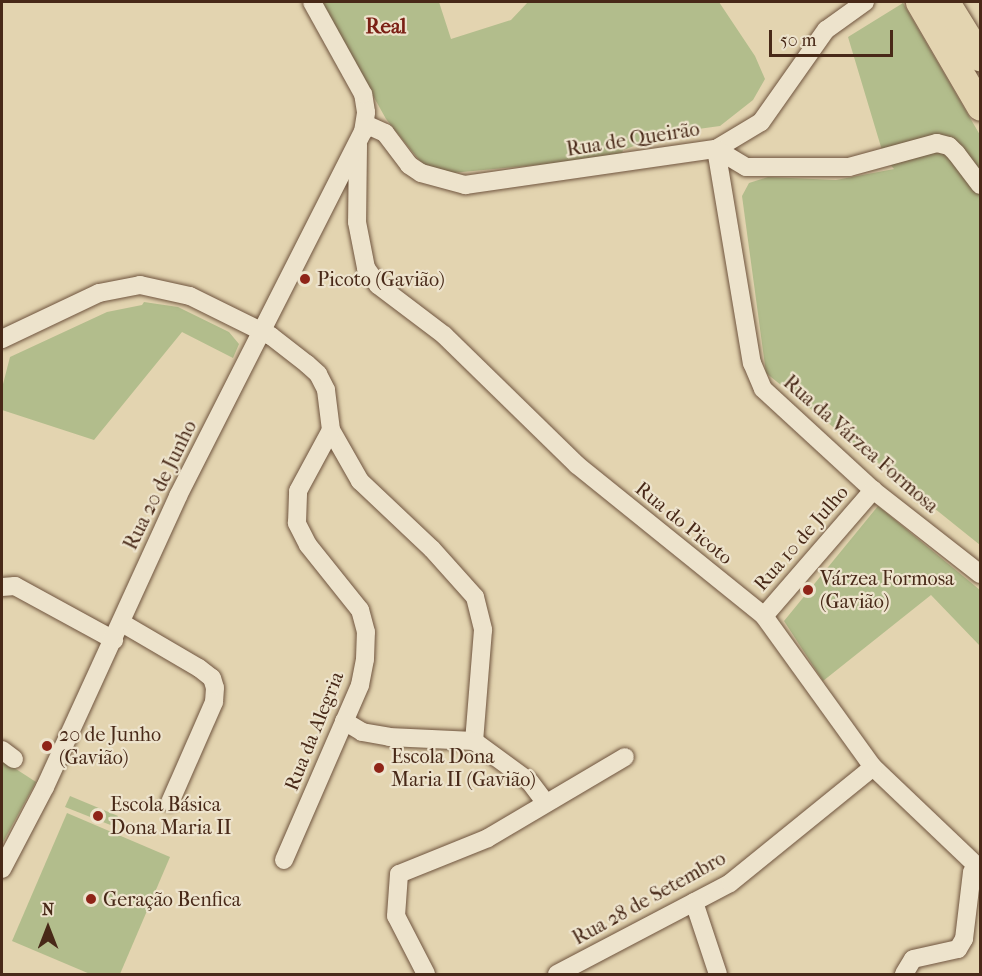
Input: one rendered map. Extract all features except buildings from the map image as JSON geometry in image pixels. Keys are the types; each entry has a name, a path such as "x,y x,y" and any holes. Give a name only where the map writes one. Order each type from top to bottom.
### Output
{"highway":[{"path":"919,2 981,106"},
{"path":"946,2 981,57"}],"street":[{"path":"312,2 363,94 365,124"},
{"name":"Rua de Queirão","path":"365,124 385,133 409,165 421,173 465,185 716,149 761,122 826,30 865,2"},
{"name":"Rua 20 de Junho","path":"2,869 114,640 173,507 261,331 335,193 358,146 365,124"},
{"path":"716,149 746,167 849,166 937,143 949,146 981,185"},
{"name":"Rua do Picoto","path":"358,146 357,222 366,268 378,285 444,335 578,465 764,616 873,768 979,867"},
{"name":"Rua da Várzea Formosa","path":"716,149 752,363 759,383 873,490 981,574"},
{"name":"Rua do Picoto","path":"335,193 350,207 357,222"},
{"path":"2,339 99,293 140,285 166,288 190,296 261,331 318,374 326,390 331,430 360,481 432,549 475,597 483,630 474,741"},
{"name":"Rua da Alegria","path":"284,860 360,685 366,632 352,597 301,535 296,505 307,468 331,430"},
{"name":"Rua 10 de Julho","path":"764,616 873,490"},
{"path":"2,587 15,586 114,640"},
{"path":"122,623 199,668 212,678 215,688 214,702 170,802"},
{"path":"344,721 362,732 389,737 474,741 530,782 546,803"},
{"path":"426,975 396,916 399,874 488,838 625,757"},
{"name":"Rua 28 de Setembro","path":"557,975 730,883 873,768"},
{"path":"904,975 913,959 958,949 964,939 972,872 979,867"},
{"path":"694,902 718,975"}],"green space":[{"path":"321,2 439,2 451,39 511,20 528,2 719,2 755,56 765,79 753,100 720,126 669,133 623,150 621,157 452,173 429,168 419,160 386,119"},
{"path":"903,3 980,135 980,545 766,373 742,196 749,183 768,177 836,180 894,169 884,157 848,37"},
{"path":"144,302 178,307 229,332 239,344 233,358 182,332 94,440 2,410 2,388 10,357 107,312 142,305"},
{"path":"878,506 980,590 980,646 931,595 823,681 784,621"},
{"path":"2,760 36,782 2,844"},
{"path":"70,796 118,816 113,826 65,807"},
{"name":"Geração Benfica","path":"67,813 170,857 120,974 90,974 12,941"}],"place":[{"name":"Picoto (Gavião)","path":"305,279"},
{"name":"Várzea Formosa (Gavião)","path":"808,590"},
{"name":"20 de Junho (Gavião)","path":"47,746"},
{"name":"Escola Dona Maria II (Gavião)","path":"379,768"},
{"name":"Escola Básica Dona Maria II","path":"98,816"},
{"name":"Geração Benfica","path":"91,899"}],"district":[{"name":"Real","path":"386,26"}]}
